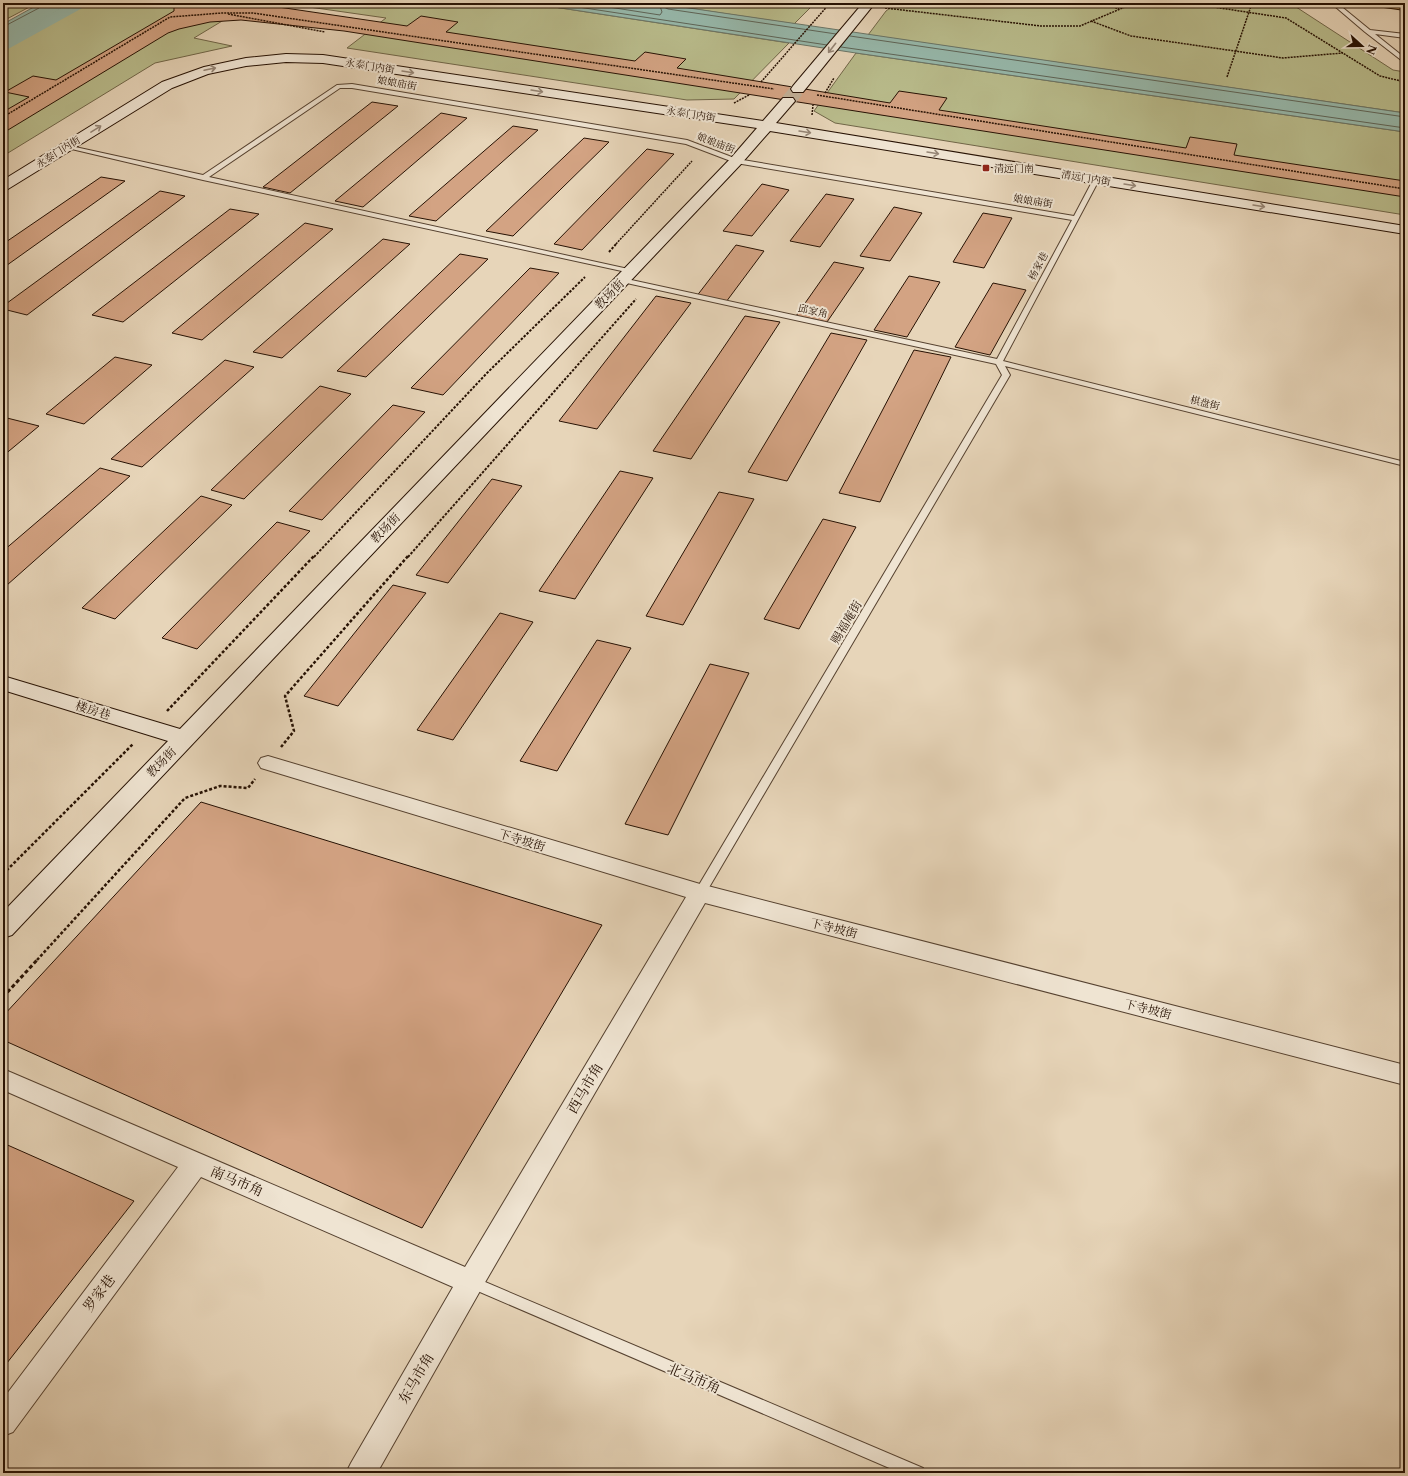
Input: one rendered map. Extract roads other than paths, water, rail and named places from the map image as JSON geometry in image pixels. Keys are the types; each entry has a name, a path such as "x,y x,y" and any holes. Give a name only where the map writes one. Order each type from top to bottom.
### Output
{"main road":[{"path":"798,89 868,3"},
{"path":"1381,3 1405,6"},
{"name":"永泰门内街","path":"3,186 167,85 204,70 246,62 286,58 331,60 766,126"},
{"name":"教场街","path":"3,928 736,161 788,101"},
{"name":"清远门内街","path":"766,126 1405,230"},
{"name":"楼房巷","path":"3,683 184,738"}],"street":[{"name":"下寺坡街","path":"268,763 700,893 1405,1076"},
{"name":"西马市角","path":"471,1282 700,893"},
{"name":"南马市角","path":"3,1079 471,1282"},
{"name":"罗家巷","path":"3,1422 196,1163"},
{"name":"东马市角","path":"361,1473 471,1282"}],"lane":[{"path":"1334,3 1405,61"},
{"path":"1367,31 1405,36"},
{"name":"娘娘庙街","path":"203,178 339,86 352,86 687,142 736,161 1074,218"},
{"name":"邱家角","path":"66,148 599,264 627,275 648,286 999,362"},
{"name":"杨家巷","path":"999,362 1074,218 1096,180"},
{"name":"棋盘街","path":"999,362 1405,464"},
{"name":"赐福庵街","path":"700,893 1006,375 999,362"},
{"name":"北马市角","path":"471,1282 918,1473"}],"water":[{"path":"41,3 79,3 3,47 3,24"},
{"path":"528,3 655,3 1405,113 1405,132 856,53"}],"waterway":[{"path":"3,46 81,3"}],"tunnel":[{"path":"788,101 798,89"}],"place":[{"name":"清远门南","path":"986,168"}]}
